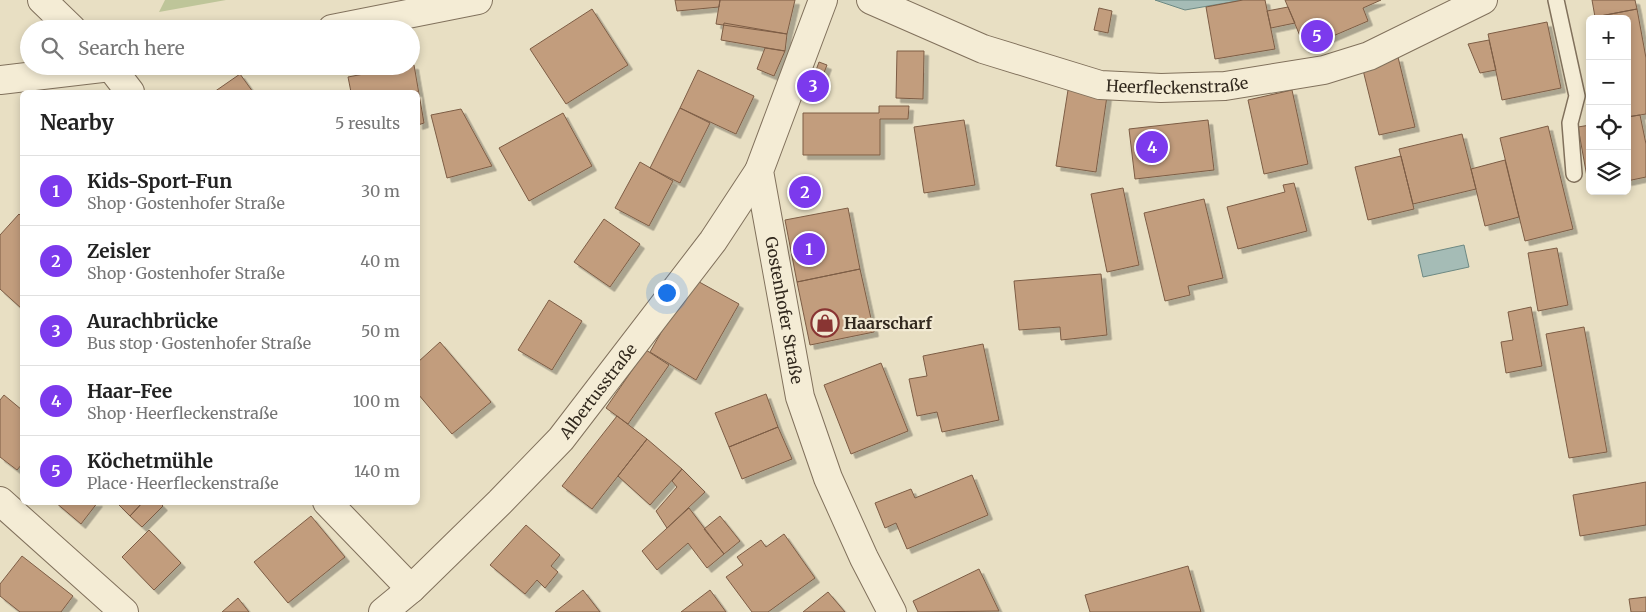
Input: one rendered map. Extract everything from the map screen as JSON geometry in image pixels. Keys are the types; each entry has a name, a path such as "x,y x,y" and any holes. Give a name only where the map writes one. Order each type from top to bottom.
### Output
{"street":[{"path":"42,0 63,20"},
{"path":"377,20 478,0"},
{"path":"759,171 823,0"},
{"name":"Heerfleckenstraße","path":"871,0 983,49 1100,85 1161,88 1225,86 1324,70 1369,56 1483,0"},
{"path":"0,80 43,75"},
{"path":"118,75 129,90"},
{"name":"Albertusstraße","path":"383,612 411,589 560,439 713,241 759,171"},
{"name":"Gostenhofer Straße","path":"759,171 800,397 828,478 864,558 892,612"},
{"path":"0,501 124,612"},
{"path":"330,505 411,589"}],"lane":[{"path":"1556,0 1577,96 1570,123 1574,174"}],"green space":[{"path":"165,0 226,0 159,12"}],"water":[{"path":"1155,0 1243,0 1185,10"},
{"path":"1464,245 1469,267 1423,277 1418,255"}],"building":[{"path":"675,0 720,0 719,7 677,11"},
{"path":"720,0 795,0 787,34 716,24"},
{"path":"1243,0 1265,0 1275,49 1215,59 1206,7"},
{"path":"1285,0 1381,0 1363,8 1368,21 1305,48"},
{"path":"1592,0 1635,0 1637,9 1606,15 1595,15"},
{"path":"1288,7 1295,23 1271,28 1267,11"},
{"path":"1099,8 1112,11 1108,33 1094,30"},
{"path":"592,9 628,65 566,104 530,49"},
{"path":"1637,9 1646,58 1646,114 1631,116 1631,15 1606,15"},
{"path":"1547,22 1561,88 1502,100 1488,34"},
{"path":"724,23 787,34 785,51 721,40"},
{"path":"1489,40 1496,70 1480,73 1468,44"},
{"path":"765,48 785,51 774,76 757,69"},
{"path":"897,51 924,51 923,99 896,98"},
{"path":"1398,57 1415,127 1379,135 1363,70"},
{"path":"819,62 827,65 820,83 812,81"},
{"path":"698,70 754,96 736,134 680,108"},
{"path":"241,75 252,90 217,90"},
{"path":"358,75 416,75 418,90 351,90 348,77"},
{"path":"1068,90 1107,96 1096,172 1056,166"},
{"path":"1292,90 1308,164 1264,174 1248,100"},
{"path":"420,100 424,123 420,124"},
{"path":"879,106 909,106 908,119 880,119 880,155 803,155 803,113 879,113"},
{"path":"680,108 710,123 680,183 650,168"},
{"path":"461,109 492,166 447,178 431,115"},
{"path":"563,113 592,166 529,201 499,148"},
{"path":"1640,115 1646,144 1646,177 1631,180 1631,150 1631,116"},
{"path":"964,120 975,185 924,193 914,127"},
{"path":"1208,120 1214,170 1135,179 1129,129"},
{"path":"1548,126 1573,229 1525,241 1500,138"},
{"path":"1586,126 1586,171 1578,127"},
{"path":"1462,134 1476,189 1413,204 1399,149"},
{"path":"1401,156 1414,209 1368,220 1355,167"},
{"path":"1505,160 1519,217 1485,226 1471,169"},
{"path":"640,162 673,181 649,226 615,208"},
{"path":"1294,183 1307,231 1238,249 1227,207 1285,192 1283,185"},
{"path":"1123,188 1139,265 1107,272 1091,194"},
{"path":"1204,199 1223,278 1188,286 1190,295 1165,301 1144,213"},
{"path":"848,208 860,269 797,282 785,220"},
{"path":"19,214 20,307 0,289 0,235"},
{"path":"604,219 640,244 610,287 574,262"},
{"path":"1557,248 1568,305 1538,311 1528,253"},
{"path":"860,269 874,332 810,345 797,282"},
{"path":"1101,274 1107,335 1061,340 1060,327 1019,330 1014,281"},
{"path":"692,278 739,304 696,380 650,352"},
{"path":"549,300 582,321 552,370 518,350"},
{"path":"1531,307 1542,366 1506,373 1501,342 1513,340 1508,312"},
{"path":"1584,327 1607,452 1569,458 1546,334"},
{"path":"440,342 491,402 452,434 420,396 420,360"},
{"path":"983,344 999,420 942,432 937,412 917,416 909,379 927,376 923,356"},
{"path":"646,350 669,365 628,424 606,408"},
{"path":"881,363 908,431 851,454 824,385"},
{"path":"766,394 778,427 729,447 715,413"},
{"path":"4,395 20,408 20,466 17,470 0,457 0,400"},
{"path":"617,416 647,439 592,509 562,486"},
{"path":"778,427 792,459 742,479 729,447"},
{"path":"647,439 682,469 650,505 618,476"},
{"path":"682,469 705,492 667,528 656,511 677,487 672,481"},
{"path":"972,475 988,515 907,549 896,523 885,528 875,503 911,489 915,498"},
{"path":"1646,482 1646,525 1580,536 1573,495"},
{"path":"59,505 96,505 81,524"},
{"path":"119,505 140,505 130,516"},
{"path":"140,505 163,506 142,527 130,516"},
{"path":"689,508 724,554 707,568 688,543 657,570 642,551"},
{"path":"311,516 345,557 288,603 254,562"},
{"path":"720,516 740,541 724,554 704,529"},
{"path":"526,525 560,555 551,566 558,572 545,588 537,580 525,594 490,565"},
{"path":"149,530 181,563 154,590 122,557"},
{"path":"784,534 815,578 768,612 752,612 726,577 743,565 737,557 761,540 766,547"},
{"path":"22,556 73,596 61,612 20,612 0,596 0,584"},
{"path":"1188,566 1201,612 1090,612 1085,595"},
{"path":"979,569 999,611 918,612 913,601"},
{"path":"583,590 600,612 555,612"},
{"path":"710,590 726,612 681,612"},
{"path":"828,592 845,612 803,612"},
{"path":"1646,597 1646,612 1631,612 1629,599"},
{"path":"238,598 249,612 222,612"}],"place":[{"name":"Köchetmühle","path":"1317,36"},
{"name":"Aurachbrücke","path":"813,86"},
{"name":"Haar-Fee","path":"1152,147"},
{"name":"Zeisler","path":"805,192"},
{"name":"Kids-Sport-Fun","path":"809,249"},
{"name":"Haarscharf","path":"825,323"}]}
